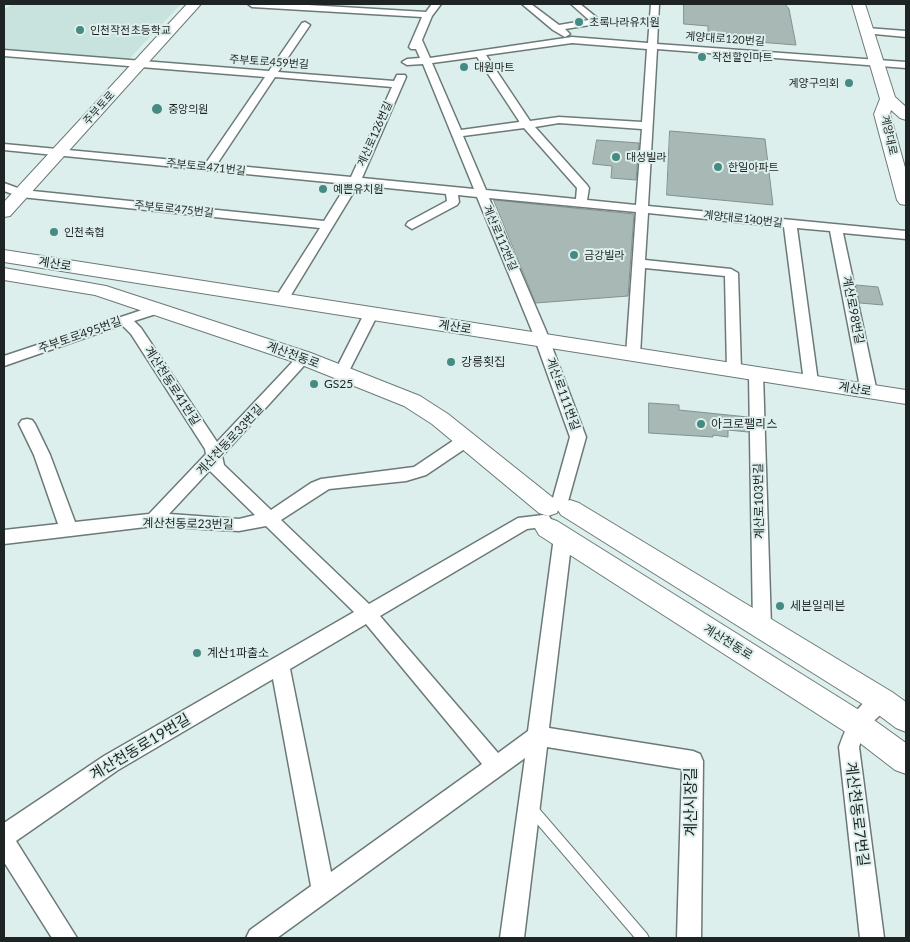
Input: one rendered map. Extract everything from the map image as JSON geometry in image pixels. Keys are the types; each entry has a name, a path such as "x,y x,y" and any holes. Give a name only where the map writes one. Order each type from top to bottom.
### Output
{"street":[{"name":"주부토로","path":"4,212 194,4"},
{"path":"252,4 428,15"},
{"path":"400,4 403,13"},
{"name":"계산로126번길","path":"281,300 355,181 428,15 438,4"},
{"path":"526,4 572,40"},
{"path":"556,28 596,21 575,4"},
{"path":"633,355 655,4"},
{"name":"계양대로","path":"858,4 888,98 906,114"},
{"path":"209,167 305,25"},
{"path":"867,31 906,34"},
{"name":"계산로112번길","path":"417,39 544,341"},
{"name":"계양대로120번길","path":"407,62 480,54 572,40 906,64"},
{"name":"주부토로459번길","path":"4,53 397,84"},
{"path":"480,54 524,121 583,188 581,203"},
{"name":"계양대로","path":"888,98 882,114 906,200"},
{"path":"457,134 559,120 648,126"},
{"name":"주부토로471번길","path":"4,147 355,181"},
{"name":"계양대로140번길","path":"355,181 906,235"},
{"path":"4,187 21,193"},
{"path":"412,225 453,202 451,191"},
{"name":"주부토로475번길","path":"21,193 327,225"},
{"path":"790,224 811,382"},
{"name":"계산로98번길","path":"836,228 869,392"},
{"name":"계산로","path":"4,256 906,398"},
{"path":"639,263 730,273 734,370"},
{"name":"계산천동로","path":"4,274 99,290 304,358 427,409 466,440 555,518 857,724 906,760"},
{"name":"주부토로495번길","path":"4,361 157,309"},
{"path":"341,373 371,314"},
{"name":"계산천동로41번길","path":"125,320 136,331 213,449 216,467 270,519"},
{"name":"계산로111번길","path":"544,341 578,437 555,518"},
{"name":"계산천동로33번길","path":"154,520 304,358"},
{"name":"계산로103번길","path":"756,374 762,627"},
{"path":"27,424 42,455 69,530"},
{"name":"계산천동로23번길","path":"4,537 154,520 239,525 270,519 317,487 327,483 406,475 420,471 466,440"},
{"path":"512,938 538,736 555,518"},
{"name":"계산천동로","path":"555,518 762,627 882,701 906,719"},
{"name":"계산천동로19번길","path":"4,836 112,762 524,523 555,518"},
{"path":"270,519 368,614 496,766"},
{"path":"280,665 323,891"},
{"name":"계산천동로7번길","path":"872,938 849,747 857,724 882,701"},
{"path":"258,938 538,736"},
{"name":"계산시장길","path":"538,736 693,761 689,938"},
{"path":"4,842 65,938"}],"lane":[{"path":"529,806 643,938"}],"shaded area":[{"name":"인천작전초등학교","path":"12,4 181,4 128,60 4,50 4,10"}],"building":[{"path":"684,4 785,4 789,9 796,45 708,38 708,26 684,24"},
{"name":"한일아파트","path":"670,131 765,139 773,205 667,195"},
{"name":"대성빌라","path":"597,140 639,143 636,180 611,178 612,166 593,164"},
{"name":"금강빌라","path":"494,200 634,214 628,296 536,303"},
{"path":"856,285 878,287 883,305 860,303"},
{"name":"아크로팰리스","path":"649,403 679,405 679,410 748,417 748,432 728,430 728,437 649,433"}],"place":[{"name":"초록나라유치원","path":"579,22"},
{"name":"인천작전초등학교","path":"80,30"},
{"name":"작전할인마트","path":"702,57"},
{"name":"대원마트","path":"464,67"},
{"name":"계양구의회","path":"849,83"},
{"name":"중앙의원","path":"157,109"},
{"name":"대성빌라","path":"616,157"},
{"name":"한일아파트","path":"718,167"},
{"name":"예쁜유치원","path":"323,189"},
{"name":"인천축협","path":"54,232"},
{"name":"금강빌라","path":"574,255"},
{"name":"강릉횟집","path":"451,362"},
{"name":"GS25","path":"314,384"},
{"name":"아크로팰리스","path":"701,424"},
{"name":"세븐일레븐","path":"780,606"},
{"name":"계산1파출소","path":"197,653"}]}
